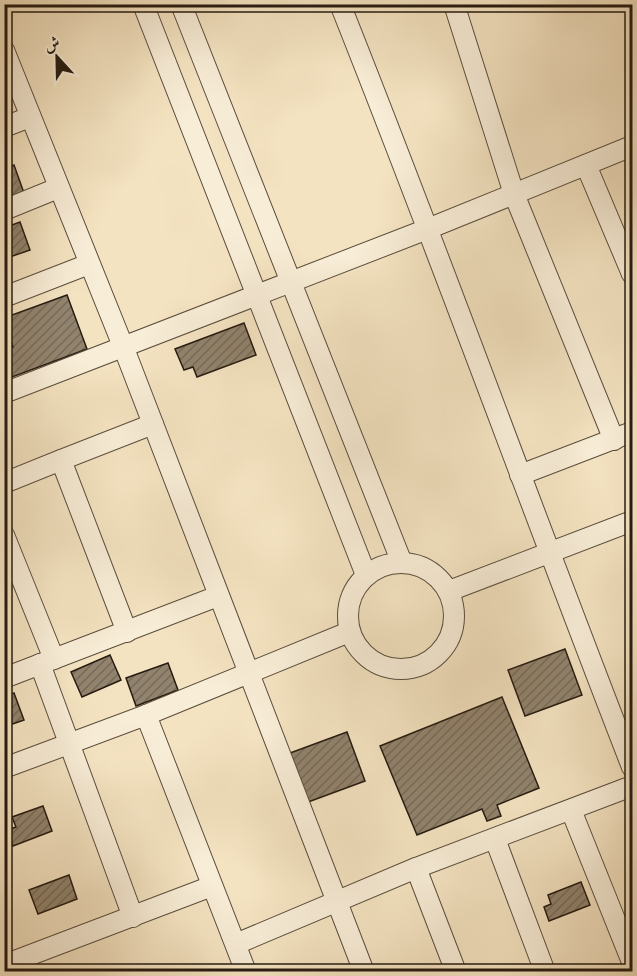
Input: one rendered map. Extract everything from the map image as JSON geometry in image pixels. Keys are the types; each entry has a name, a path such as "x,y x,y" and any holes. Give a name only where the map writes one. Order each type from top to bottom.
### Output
{"street":[{"path":"143,4 255,296 366,575"},
{"path":"181,4 402,563"},
{"path":"340,4 430,228 548,551 633,767"},
{"path":"454,4 514,194 614,440"},
{"path":"4,50 123,346 364,972"},
{"path":"4,127 30,117"},
{"path":"4,393 430,228 633,146"},
{"path":"586,165 626,242 633,274"},
{"path":"4,210 58,188"},
{"path":"4,297 89,264"},
{"path":"4,483 153,424"},
{"path":"520,475 633,432"},
{"path":"61,460 127,632"},
{"path":"449,591 633,520"},
{"path":"4,535 47,661 69,743 133,918"},
{"path":"402,563 420,566 436,576 449,591 454,622 449,640 437,656 421,666 396,669 372,662 358,649 348,632 347,608 353,591 366,575 382,566 402,563"},
{"path":"4,678 218,596"},
{"path":"4,768 147,715 348,632"},
{"path":"147,715 246,972"},
{"path":"236,944 417,868 633,786"},
{"path":"571,810 633,962"},
{"path":"495,839 545,972"},
{"path":"417,868 456,972"},
{"path":"16,965 212,886"}],"building":[{"path":"14,165 24,193 4,200 4,169"},
{"path":"20,222 30,250 4,259 4,228"},
{"path":"67,295 87,349 4,380 4,350 13,347 4,318"},
{"path":"244,323 256,355 197,377 193,367 184,370 175,349"},
{"path":"565,649 582,695 525,716 508,670"},
{"path":"110,655 121,680 82,697 71,672"},
{"path":"168,663 178,690 136,706 126,678"},
{"path":"14,693 24,720 4,727 4,697"},
{"path":"502,697 539,788 497,805 501,816 487,821 482,809 417,835 380,746"},
{"path":"347,732 365,781 300,805 282,756"},
{"path":"43,806 52,831 13,846 7,830 16,827 12,817"},
{"path":"69,875 77,899 38,914 29,890"},
{"path":"581,882 590,905 549,921 544,907 551,904 548,895"}]}
